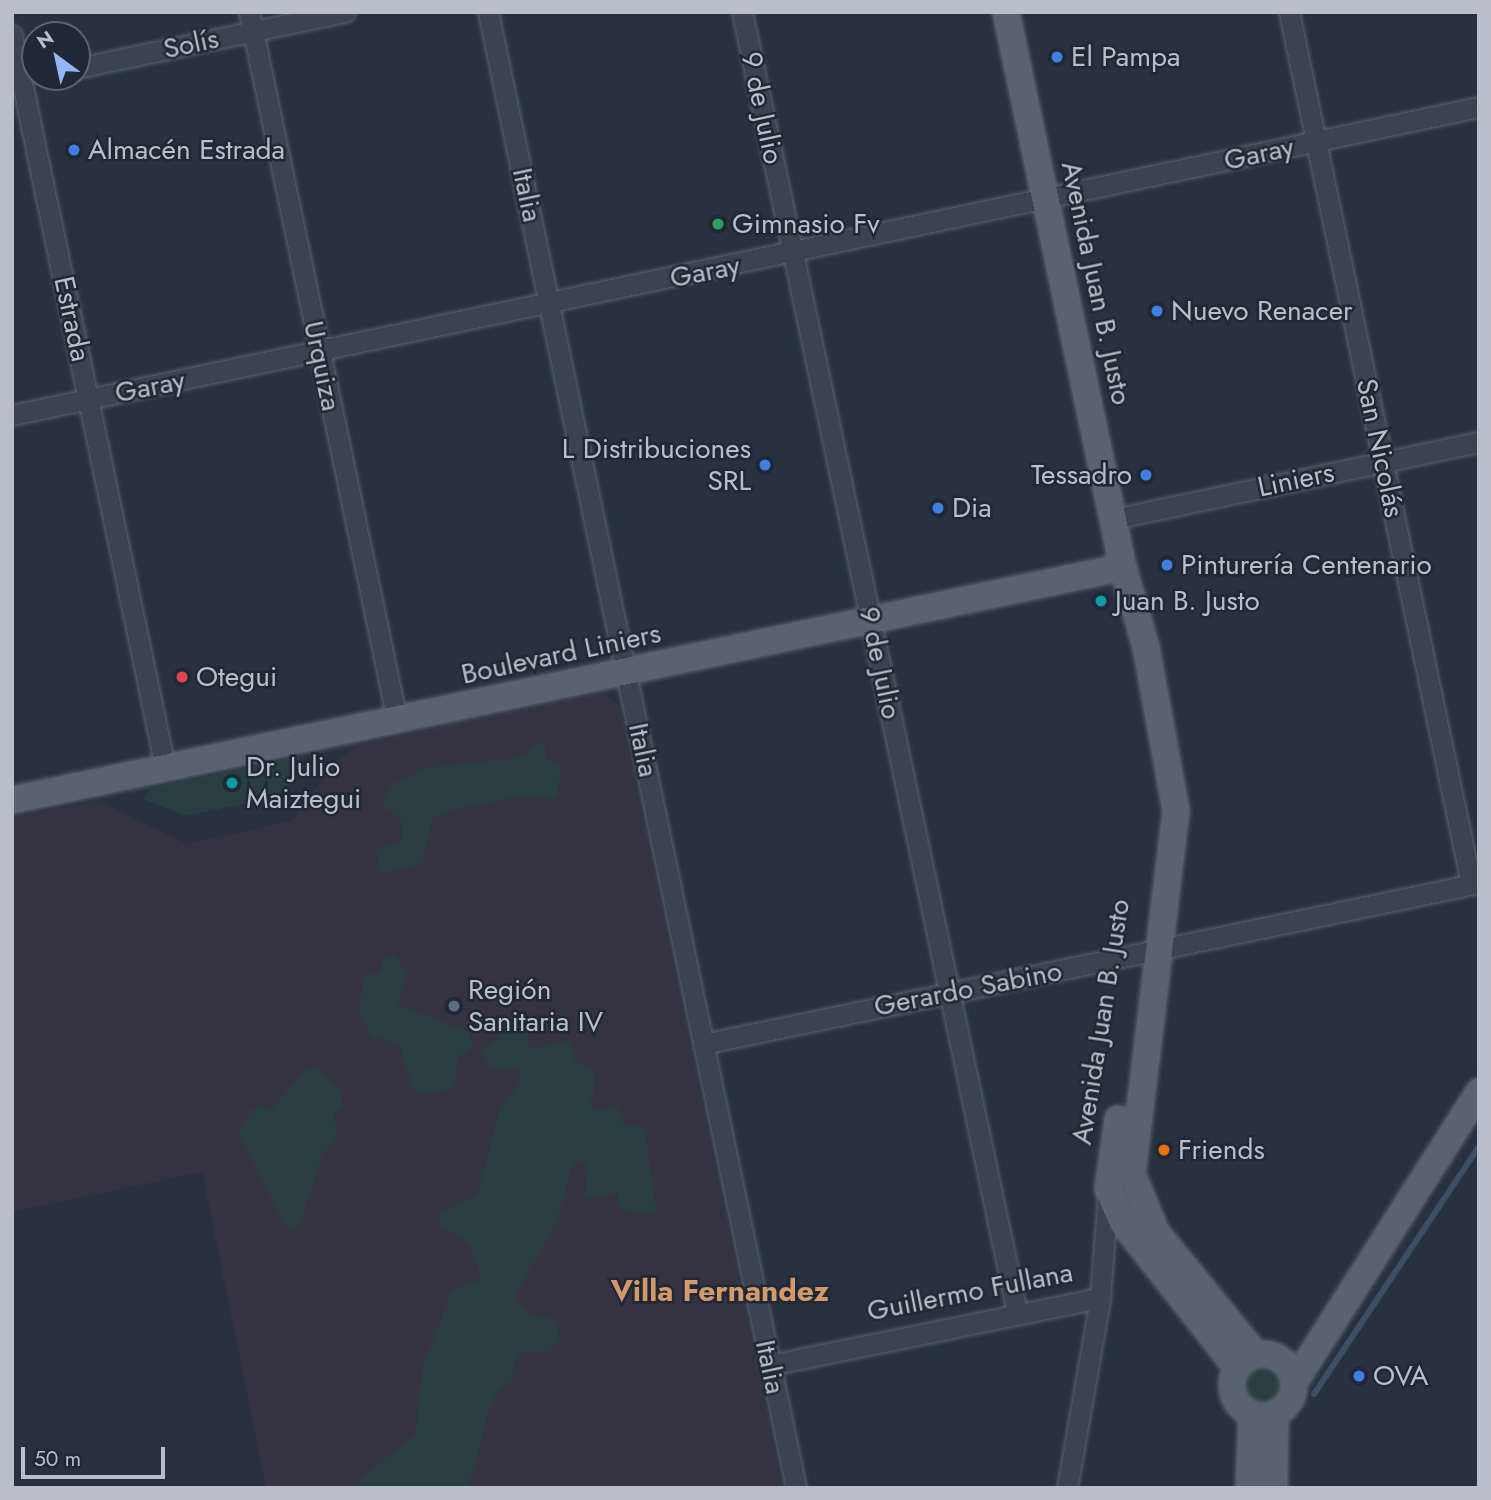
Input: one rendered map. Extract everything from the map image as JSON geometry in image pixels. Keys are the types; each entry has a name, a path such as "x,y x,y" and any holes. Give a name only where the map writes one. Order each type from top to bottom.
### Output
{"main road":[{"name":"Avenida Juan B. Justo","path":"1006,12 1123,567 1163,812 1131,1150 1143,1212 1267,1365"},
{"name":"Boulevard Liniers","path":"12,800 1123,567"},
{"name":"Avenida Juan B. Justo","path":"1108,1189 1150,952"},
{"path":"1274,1488 1264,1414 1231,1389 1267,1365 1316,1343 1479,1092"},
{"path":"1108,1189 1140,1249 1267,1365 1290,1401 1264,1414"},
{"path":"1249,1488 1264,1414"}],"street":[{"name":"Solís","path":"91,64 251,22 345,12"},
{"name":"Italia","path":"488,12 796,1488"},
{"name":"9 de Julio","path":"742,12 1017,1313"},
{"name":"San Nicolás","path":"1289,12 1475,884"},
{"name":"Urquiza","path":"251,22 397,720"},
{"name":"Estrada","path":"12,35 21,71"},
{"name":"Estrada","path":"25,91 165,767"},
{"name":"Garay","path":"12,415 794,254 1479,107"},
{"name":"Liniers","path":"1113,519 1479,442"},
{"name":"Gerardo Sabino","path":"703,1044 1475,884"},
{"name":"Avenida Juan B. Justo","path":"1067,1488 1100,1298 1108,1189"},
{"name":"Guillermo Fullana","path":"770,1365 1100,1298"}],"shaded area":[{"path":"600,693 619,705 782,1488 266,1488 202,1172 12,1212 12,817 99,801 187,844 292,821 334,763 359,745"}],"green space":[{"path":"545,742 545,759 562,765 556,798 517,797 447,811 432,820 422,865 380,873 376,849 401,842 403,830 401,819 383,806 393,782 428,768 528,756 531,747"},
{"path":"298,757 311,767 273,798 185,816 144,799 152,788"},
{"path":"394,954 406,971 397,1005 470,1032 472,1047 460,1056 453,1087 435,1094 414,1092 399,1044 371,1036 358,1009 365,976 379,973 383,960"},
{"path":"522,1020 534,1023 527,1042 531,1049 569,1042 574,1060 593,1071 595,1090 589,1104 595,1111 617,1106 624,1126 644,1125 657,1215 622,1210 617,1193 585,1198 588,1162 574,1161 556,1223 514,1299 532,1316 555,1319 560,1339 548,1352 516,1352 512,1380 493,1397 468,1488 362,1488 358,1481 416,1434 422,1370 451,1292 481,1279 470,1244 439,1225 440,1213 477,1195 499,1111 519,1083 521,1068 491,1069 481,1052"},
{"path":"318,1067 341,1093 342,1106 334,1115 337,1136 322,1156 299,1227 287,1229 239,1133 252,1110 261,1105 270,1111 304,1071"},
{"path":"1262,1364 1276,1370 1282,1384 1276,1398 1262,1404 1248,1398 1242,1384 1248,1370"}],"waterway":[{"path":"1314,1394 1479,1147"}],"place":[{"name":"El Pampa","path":"1057,57"},
{"name":"Almacén Estrada","path":"74,150"},
{"name":"Gimnasio Fv","path":"718,224"},
{"name":"Nuevo Renacer","path":"1157,311"},
{"name":"L Distribuciones SRL","path":"765,465"},
{"name":"Tessadro","path":"1146,475"},
{"name":"Dia","path":"938,508"},
{"name":"Pinturería Centenario","path":"1167,565"},
{"name":"Juan B. Justo","path":"1101,601"},
{"name":"Otegui","path":"182,677"},
{"name":"Dr. Julio Maiztegui","path":"232,783"},
{"name":"Región Sanitaria IV","path":"454,1006"},
{"name":"Friends","path":"1164,1150"},
{"name":"OVA","path":"1359,1376"}],"district":[{"name":"Villa Fernandez","path":"720,1291"}]}
